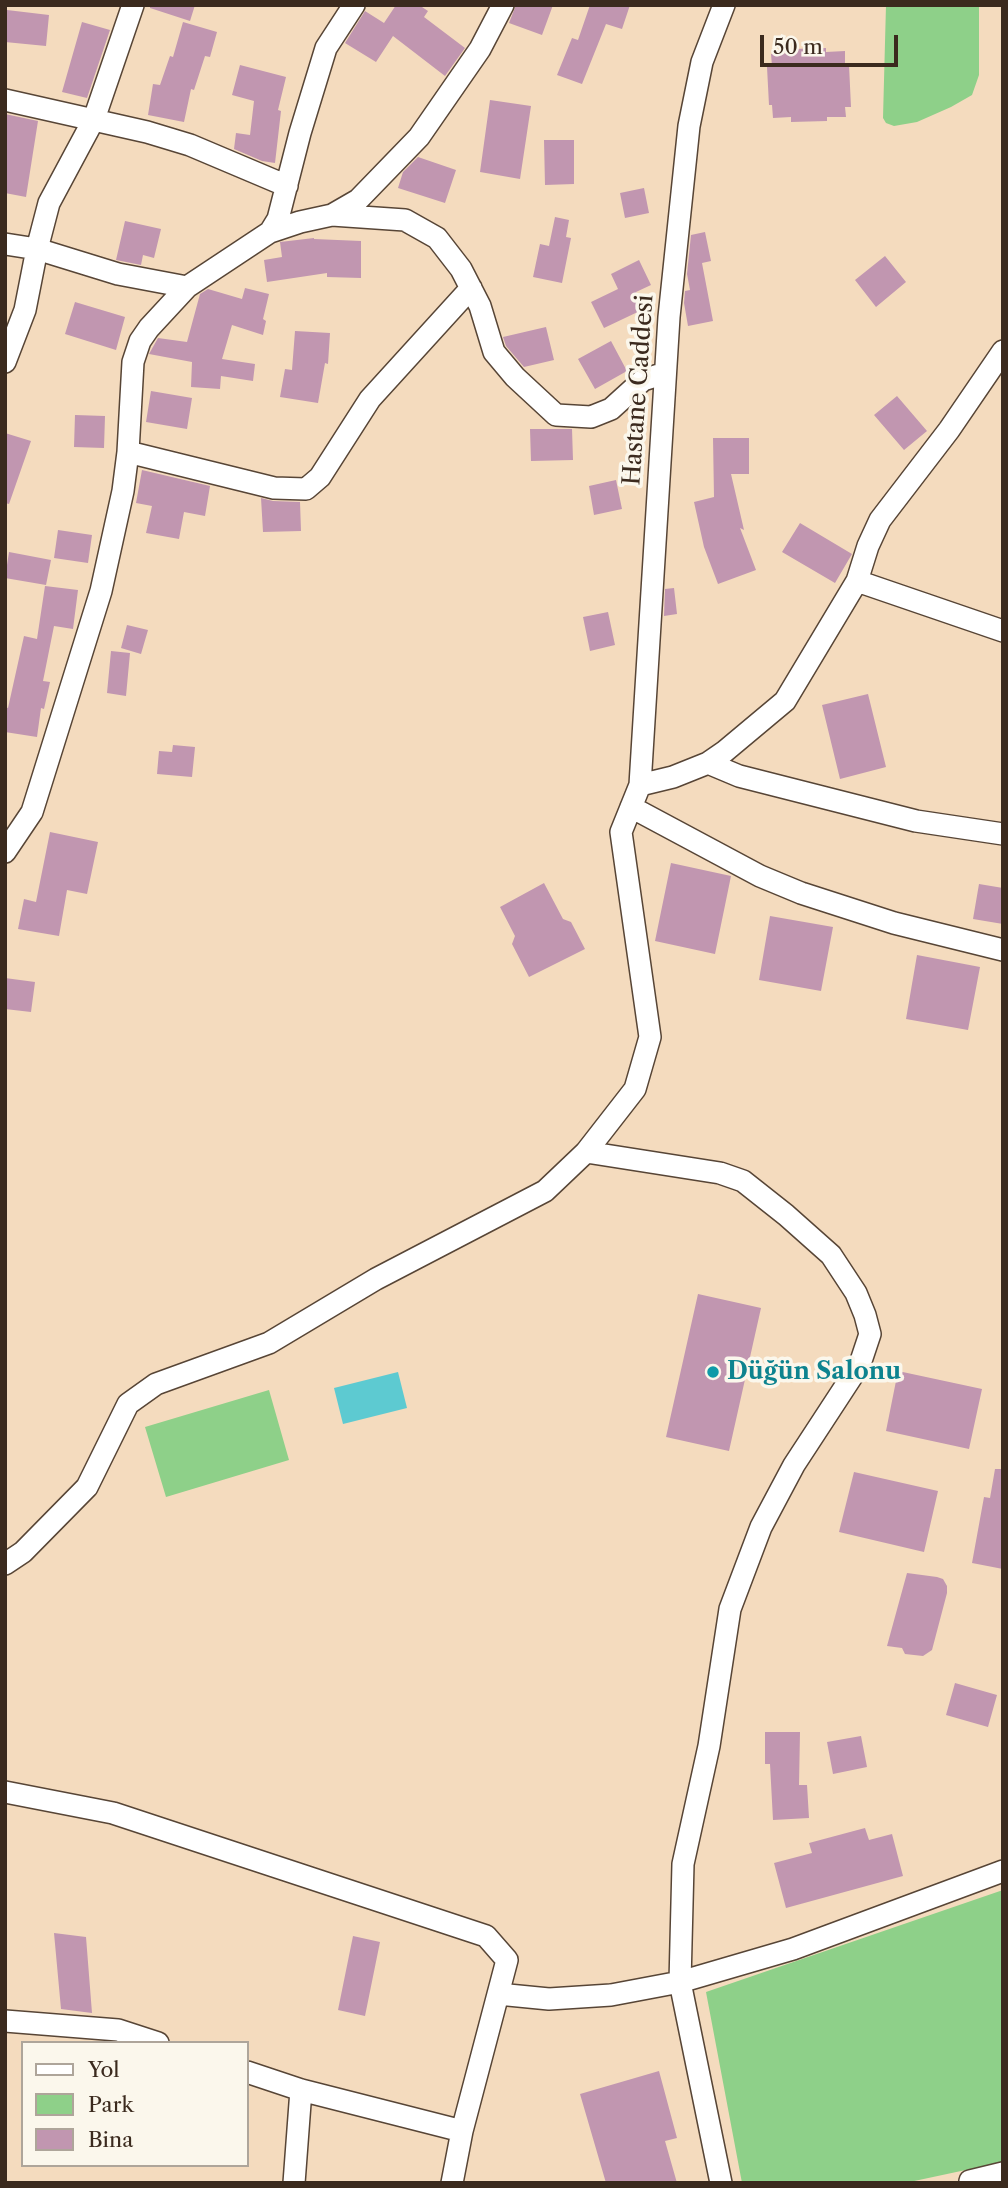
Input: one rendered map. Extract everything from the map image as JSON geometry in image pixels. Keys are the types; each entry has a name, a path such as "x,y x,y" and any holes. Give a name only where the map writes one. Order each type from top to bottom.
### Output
{"street":[{"path":"5,362 25,310 49,203 94,119 133,5"},
{"path":"270,232 278,219 326,48 354,5"},
{"path":"332,215 358,200 419,137 480,49 503,5"},
{"name":"Hastane Caddesi","path":"5,1564 23,1552 87,1488 128,1404 156,1384 269,1343 376,1279 544,1191 586,1152 635,1089 650,1037 621,832 640,785 668,317 689,126 702,62 724,5"},
{"path":"5,100 94,119 190,145 287,186"},
{"path":"5,852 32,812 97,604 123,491 128,452 132,362 140,341 149,328 187,287 270,232 300,222 332,215 405,220 437,239 471,288 480,306 494,352 515,377 556,415 591,417 611,409 643,380 665,373"},
{"path":"5,244 37,249 118,274 187,287"},
{"path":"128,452 274,488 306,489 320,477 370,400 471,288"},
{"path":"640,785 673,777 708,763 785,701 857,581 880,520 949,430 1003,351"},
{"path":"857,581 1003,631"},
{"path":"708,763 739,776 916,821 1003,834"},
{"path":"632,807 760,876 802,893 894,923 1003,950"},
{"path":"586,1152 720,1172 743,1181 831,1255 856,1293 870,1334 860,1364 794,1465 761,1527 730,1609 709,1746 683,1864 680,1982 721,2183"},
{"path":"5,1792 113,1813 486,1936 507,1960 462,2131 452,2183"},
{"path":"498,1994 549,1999 611,1995 680,1982 793,1949 1003,1871"},
{"path":"5,2021 118,2030 152,2041"},
{"path":"248,2072 300,2090 462,2131"},
{"path":"293,2183 300,2090"},
{"path":"971,2182 1003,2173"}],"green space":[{"path":"886,5 979,5 979,75 972,95 917,122 894,126 886,123 883,118"},
{"path":"269,1390 289,1460 166,1497 145,1427"},
{"path":"1003,1890 1003,2162 905,2183 742,2183 706,1992"}],"water":[{"path":"398,1372 407,1408 343,1424 334,1388"}],"building":[{"path":"150,5 195,5 190,21 150,8"},
{"path":"396,5 419,5 428,11 424,17 465,48 445,76 393,36 376,62 345,43 365,11 384,23"},
{"path":"516,5 553,5 542,35 509,23"},
{"path":"590,5 630,5 622,29 606,24 582,84 557,75 572,38 578,40"},
{"path":"7,10 49,15 46,46 5,42"},
{"path":"82,22 110,30 87,98 62,92"},
{"path":"183,22 217,32 210,57 205,56 194,90 191,89 184,122 148,115 153,84 160,85 170,56 173,57"},
{"path":"826,48 826,52 845,51 845,65 849,65 851,107 845,107 846,117 827,117 827,121 791,122 791,117 773,118 772,105 769,105 767,67 772,66 771,54 793,53 793,49"},
{"path":"240,65 286,77 278,110 281,111 275,163 262,161 234,149 236,133 250,135 254,101 232,95"},
{"path":"490,100 531,106 520,179 480,172"},
{"path":"5,114 38,121 26,197 5,193"},
{"path":"544,140 574,140 574,184 545,185"},
{"path":"418,157 456,170 445,203 398,188 403,172"},
{"path":"644,188 649,213 625,218 620,193"},
{"path":"555,217 569,220 566,237 571,238 562,283 533,277 540,244 549,246"},
{"path":"125,221 161,229 154,258 143,255 141,265 116,260"},
{"path":"705,232 711,261 702,263 713,321 688,326 684,303 685,291 690,290 687,274 691,235"},
{"path":"314,238 361,241 361,278 327,277 327,273 267,282 264,260 282,257 280,242"},
{"path":"885,256 906,282 876,307 855,280"},
{"path":"639,260 651,285 636,292 644,309 604,328 591,302 618,289 611,274"},
{"path":"245,288 269,294 263,319 266,321 263,335 232,325 222,359 255,364 253,381 221,376 220,389 191,387 192,362 149,354 158,338 187,342 200,294 208,289 242,299"},
{"path":"75,302 125,317 116,350 65,334"},
{"path":"546,327 554,360 524,367 506,346 503,337"},
{"path":"295,331 330,333 328,364 325,363 318,403 280,397 285,369 292,370"},
{"path":"611,341 627,371 595,389 578,359"},
{"path":"151,391 192,398 187,429 146,422"},
{"path":"897,396 927,431 904,450 874,415"},
{"path":"75,415 105,416 104,448 74,447"},
{"path":"530,429 572,429 573,460 531,461"},
{"path":"5,433 31,441 9,504 5,503"},
{"path":"713,438 749,438 749,474 731,474 744,530 740,528 756,570 718,584 704,547 694,502 714,497"},
{"path":"142,470 210,486 205,516 184,512 179,539 146,533 152,506 136,503"},
{"path":"616,480 622,509 594,515 589,486"},
{"path":"261,498 300,502 301,531 263,532"},
{"path":"800,523 852,554 835,583 782,552"},
{"path":"58,530 92,535 88,563 54,558"},
{"path":"9,552 51,560 46,585 5,578"},
{"path":"45,586 78,590 73,629 54,626 43,681 50,682 44,709 41,708 37,737 5,732 5,707 8,708 24,636 37,639"},
{"path":"674,588 677,614 664,616 665,589"},
{"path":"608,612 615,645 590,651 583,617"},
{"path":"127,625 148,630 141,654 121,648"},
{"path":"111,651 130,653 126,696 107,693"},
{"path":"868,694 886,767 840,779 822,705"},
{"path":"173,745 195,747 192,777 157,774 159,751 172,752"},
{"path":"50,832 98,842 87,894 67,890 59,936 18,929 24,899 36,902"},
{"path":"671,863 731,876 715,954 655,941"},
{"path":"544,883 563,919 571,922 585,949 529,977 512,944 515,936 500,907"},
{"path":"979,884 1003,888 1003,924 973,919"},
{"path":"770,916 833,927 821,991 759,980"},
{"path":"917,955 980,967 968,1030 906,1019"},
{"path":"5,978 35,982 31,1012 5,1009"},
{"name":"Düğün Salonu","path":"698,1294 761,1308 729,1451 666,1437"},
{"path":"898,1371 982,1389 969,1449 886,1431"},
{"path":"995,1469 1003,1469 1003,1569 972,1563 984,1497 990,1498"},
{"path":"854,1472 938,1491 924,1552 839,1532"},
{"path":"907,1573 937,1577 943,1579 947,1586 932,1650 923,1656 905,1654 902,1648 887,1646"},
{"path":"955,1683 997,1695 988,1727 946,1715"},
{"path":"765,1732 800,1732 799,1785 807,1785 809,1818 773,1820 770,1764 765,1764"},
{"path":"861,1736 867,1767 833,1774 827,1742"},
{"path":"865,1828 869,1840 892,1834 903,1876 786,1908 774,1863 812,1853 809,1843"},
{"path":"54,1933 86,1937 92,2013 61,2009"},
{"path":"353,1936 380,1942 365,2016 338,2010"},
{"path":"659,2071 677,2138 665,2141 677,2183 606,2183 580,2094"}],"place":[{"name":"Düğün Salonu","path":"713,1372"}]}
